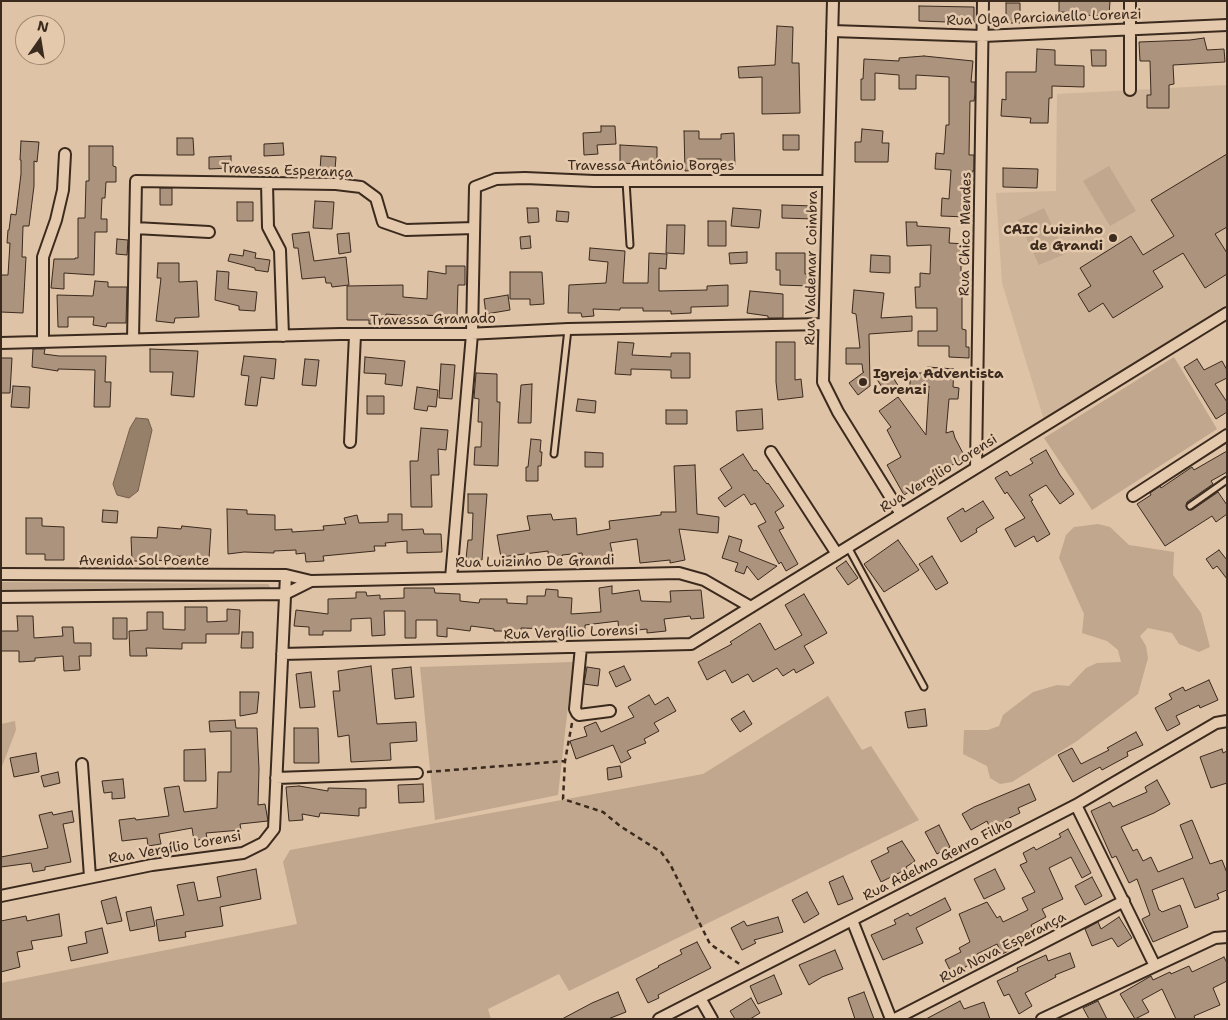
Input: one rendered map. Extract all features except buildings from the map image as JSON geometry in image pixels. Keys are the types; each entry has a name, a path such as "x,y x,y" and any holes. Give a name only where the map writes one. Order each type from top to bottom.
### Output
{"street":[{"name":"Rua Valdemar Coimbra","path":"833,1 823,382 838,412 901,514"},
{"name":"Rua Chico Mendes","path":"976,468 983,1"},
{"path":"1130,1 1130,90"},
{"name":"Rua Olga Parcianello Lorenzi","path":"832,31 983,36 1227,25"},
{"path":"43,342 43,257 56,220 63,190 64,154"},
{"name":"Travessa Antônio Borges","path":"474,228 474,187 496,179 828,181"},
{"name":"Travessa Esperança","path":"135,228 136,181 336,184 362,187 376,198 383,222 406,230 474,228"},
{"path":"268,183 268,227 280,250 283,336"},
{"path":"133,339 135,228 209,232"},
{"path":"451,578 472,334 474,228"},
{"name":"Rua Vergílio Lorensi","path":"1,896 152,865 242,853 263,843 274,829 282,654 692,644 1227,312"},
{"name":"Travessa Gramado","path":"1,343 283,336 472,334 568,329 824,324"},
{"path":"350,442 355,335"},
{"path":"1132,496 1227,435"},
{"path":"771,452 837,554"},
{"name":"Rua Luizinho De Grandi","path":"286,575 311,581 679,573 704,580 751,607"},
{"name":"Avenida Sol Poente","path":"1,574 286,575"},
{"path":"282,654 286,575"},
{"name":"Rua Luizinho De Grandi","path":"285,594 311,581"},
{"path":"1,597 285,594"},
{"path":"581,647 576,713 579,715 610,711"},
{"name":"Rua Adelmo Genro Filho","path":"659,1019 1076,805 1216,723 1227,721"},
{"path":"82,764 90,877"},
{"path":"276,778 417,773"},
{"path":"1076,805 1155,966"},
{"name":"Rua Nova Esperança","path":"895,1019 1124,901"},
{"path":"852,920 890,1019"},
{"path":"1042,1019 1215,938 1227,938"},
{"path":"700,998 712,1019"}],"lane":[{"path":"626,181 630,245"},
{"path":"554,454 568,329"},
{"path":"1190,506 1227,480"},
{"path":"848,547 924,687"}],"path":[{"path":"575,709 565,761 563,800 603,812 620,826 661,852 670,864 710,944 751,972"},
{"path":"417,773 565,761"}],"shaded area":[{"name":"CAIC Luizinho de Grandi","path":"1227,85 1227,304 1044,420 1002,283 996,193 1056,191 1057,94"},
{"path":"1109,166 1136,211 1110,226 1083,181"},
{"path":"1044,208 1065,254 1039,265 1018,220"},
{"path":"1174,357 1217,429 1092,510 1044,438"},
{"path":"136,418 148,419 152,430 138,491 129,498 117,495 113,484 130,428"},
{"path":"1098,524 1110,527 1129,545 1174,552 1173,575 1201,613 1210,647 1199,652 1179,644 1172,633 1148,628 1140,636 1146,646 1148,658 1138,694 1077,741 1012,782 1000,784 990,778 987,766 963,754 964,730 988,730 999,726 1003,715 1033,692 1057,685 1069,686 1086,668 1097,663 1121,662 1118,650 1107,641 1082,633 1084,614 1059,558 1066,535 1074,527"},
{"path":"1,582 268,584 270,586 269,589 1,595"},
{"path":"573,662 558,795 435,820 420,667"},
{"path":"828,696 862,750 871,746 919,820 569,991 559,974 488,1009 491,1019 1,1019 1,983 297,924 283,862 290,850 703,774"},
{"path":"15,721 16,730 1,769 1,724"}],"place":[{"name":"CAIC Luizinho de Grandi","path":"1113,238"},
{"name":"Igreja Adventista Lorenzi","path":"863,382"}]}
